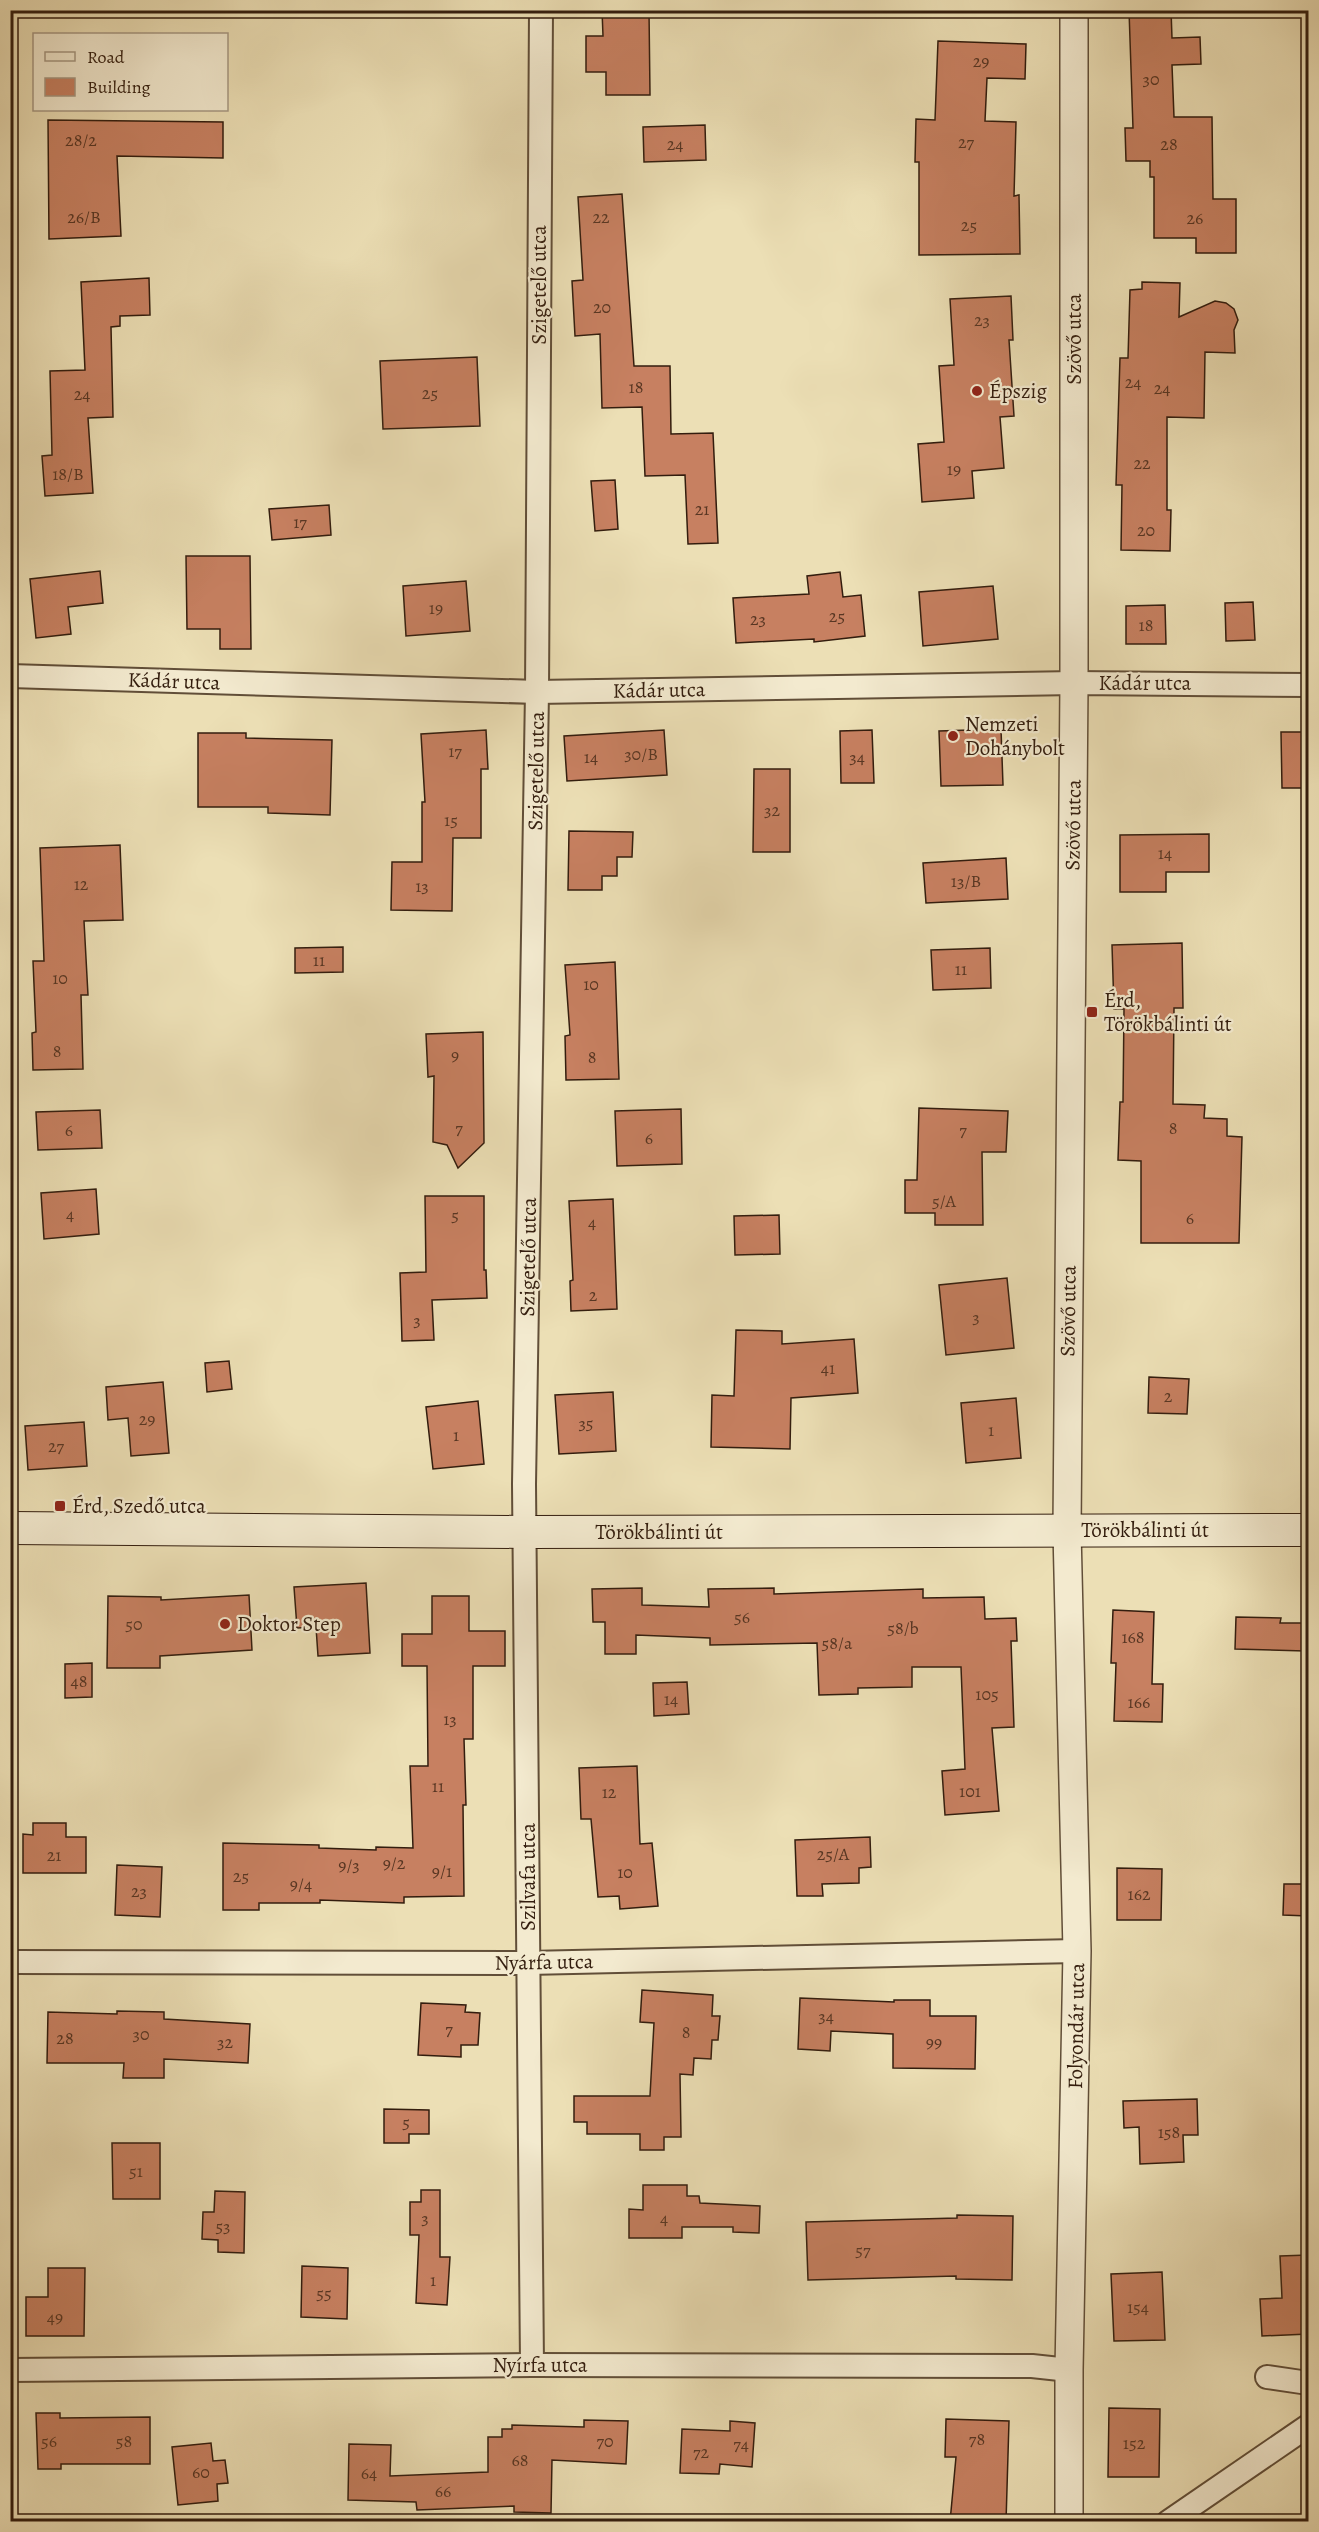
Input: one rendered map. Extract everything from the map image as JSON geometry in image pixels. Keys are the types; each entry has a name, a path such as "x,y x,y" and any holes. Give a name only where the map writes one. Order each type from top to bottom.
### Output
{"main road":[{"name":"Törökbálinti út","path":"10,1528 525,1532 1308,1530"}],"street":[{"name":"Szigetelő utca","path":"525,1532 537,692 541,10"},
{"name":"Szövő utca","path":"1067,1531 1074,683 1074,10"},
{"name":"Kádár utca","path":"10,676 537,692 1074,683 1308,685"},
{"name":"Folyondár utca","path":"1067,1531 1077,1951 1069,2370 1069,2522"},
{"name":"Szilvafa utca","path":"525,1532 532,2365"},
{"name":"Nyárfa utca","path":"10,1962 528,1963 1077,1951"},
{"name":"Nyírfa utca","path":"10,2370 532,2365 1021,2366 1069,2370"},
{"path":"1267,2377 1308,2383"},
{"path":"1168,2522 1308,2426"}],"building":[{"path":"602,10 649,10 650,95 606,95 606,72 586,72 586,36 603,36"},
{"path":"1129,10 1171,10 1172,38 1200,37 1201,64 1172,65 1174,117 1212,117 1213,199 1236,199 1236,253 1196,253 1196,238 1154,238 1154,177 1150,177 1150,161 1126,161 1125,128 1133,128"},
{"path":"938,41 1026,44 1025,79 987,78 985,121 1016,122 1014,196 1019,195 1020,254 919,255 919,162 915,162 916,119 935,120"},
{"path":"48,120 223,122 223,158 117,156 121,236 49,239"},
{"path":"705,125 706,160 644,162 643,127"},
{"path":"622,194 634,366 670,366 671,434 713,433 718,543 688,544 685,475 645,476 642,407 602,408 600,334 575,336 572,281 583,280 578,197"},
{"path":"149,278 150,315 120,316 120,326 111,327 113,417 88,418 93,493 45,496 42,456 52,455 50,371 85,370 81,282"},
{"path":"1142,282 1180,283 1179,317 1215,301 1226,303 1234,309 1238,320 1234,330 1235,353 1205,352 1204,418 1167,417 1167,510 1171,510 1170,551 1121,550 1122,485 1116,485 1120,358 1128,358 1130,290 1142,289"},
{"path":"1011,296 1013,340 1009,340 1014,416 1000,417 1004,468 972,471 974,498 922,502 918,444 944,442 939,366 954,365 950,299"},
{"path":"477,357 480,426 383,429 380,361"},
{"path":"615,480 618,529 595,531 591,481"},
{"path":"329,505 331,535 272,540 269,509"},
{"path":"186,556 250,556 251,649 220,649 220,629 187,629"},
{"path":"100,571 103,603 68,607 71,634 36,638 30,579"},
{"path":"840,572 843,597 861,595 865,636 814,642 814,639 736,643 733,598 809,594 807,576"},
{"path":"466,581 470,631 406,636 403,586"},
{"path":"993,586 998,639 923,646 919,592"},
{"path":"1253,602 1255,640 1226,641 1225,603"},
{"path":"1165,605 1166,644 1126,644 1126,606"},
{"path":"1001,729 1003,785 941,786 939,731"},
{"path":"486,730 488,769 481,769 481,838 453,838 452,911 391,910 392,862 422,862 422,802 425,802 421,734"},
{"path":"664,730 667,775 567,781 564,736"},
{"path":"872,730 874,783 841,783 840,731"},
{"path":"1281,732 1308,732 1308,788 1282,788"},
{"path":"198,733 246,733 246,738 332,740 330,815 268,813 268,807 198,807"},
{"path":"754,769 790,769 790,852 753,852"},
{"path":"569,831 633,832 632,857 617,857 617,876 602,876 602,890 568,890"},
{"path":"1209,834 1209,872 1166,872 1166,892 1120,892 1120,835"},
{"path":"120,845 123,920 84,921 88,995 81,995 83,1069 33,1070 32,1033 36,1032 33,961 44,961 40,848"},
{"path":"1006,858 1008,899 926,903 923,863"},
{"path":"1182,943 1183,1008 1174,1008 1173,1104 1205,1105 1204,1118 1227,1119 1227,1136 1242,1137 1239,1243 1141,1243 1141,1161 1118,1160 1120,1102 1123,1102 1124,1009 1114,1009 1112,945"},
{"path":"343,947 343,972 295,973 295,948"},
{"path":"990,948 991,988 933,990 931,950"},
{"path":"615,962 619,1079 566,1080 565,1036 570,1035 565,965"},
{"path":"483,1032 484,1143 458,1168 447,1145 433,1142 434,1076 428,1077 426,1034"},
{"path":"919,1108 1008,1111 1006,1152 982,1152 983,1225 935,1225 935,1213 905,1213 905,1180 917,1180"},
{"path":"681,1109 682,1164 617,1166 615,1111"},
{"path":"100,1110 102,1148 38,1150 36,1112"},
{"path":"96,1189 99,1234 44,1239 41,1193"},
{"path":"425,1196 484,1196 484,1270 486,1270 487,1298 432,1300 434,1340 402,1341 400,1273 426,1272"},
{"path":"613,1199 617,1309 571,1311 570,1281 573,1280 569,1201"},
{"path":"779,1215 780,1254 735,1255 734,1216"},
{"path":"1007,1278 1014,1348 946,1355 939,1285"},
{"path":"736,1330 782,1331 782,1344 854,1339 858,1393 791,1398 790,1449 711,1447 712,1395 734,1396"},
{"path":"229,1361 232,1389 207,1392 205,1363"},
{"path":"1149,1377 1189,1379 1187,1414 1148,1413"},
{"path":"163,1382 169,1453 131,1456 128,1418 108,1420 106,1387"},
{"path":"613,1392 616,1451 559,1454 555,1395"},
{"path":"1016,1398 1021,1458 966,1463 961,1403"},
{"path":"478,1401 484,1464 433,1469 426,1407"},
{"path":"84,1422 87,1466 28,1470 25,1426"},
{"path":"366,1583 370,1653 318,1656 316,1627 297,1628 294,1587"},
{"path":"642,1588 642,1605 709,1607 708,1589 774,1588 774,1594 923,1589 923,1598 984,1597 985,1619 1016,1618 1017,1641 1011,1641 1014,1727 992,1728 999,1811 945,1815 942,1771 965,1769 961,1667 912,1667 912,1687 858,1688 858,1694 819,1695 817,1643 710,1645 710,1638 636,1635 636,1654 605,1654 605,1622 593,1622 592,1589"},
{"path":"249,1595 252,1650 160,1656 160,1668 107,1668 108,1596 161,1597 161,1600"},
{"path":"432,1596 469,1596 469,1631 505,1631 505,1666 473,1666 473,1739 464,1739 466,1805 463,1805 464,1896 404,1897 404,1903 320,1900 320,1903 259,1903 259,1910 223,1910 223,1843 319,1845 319,1848 376,1850 376,1847 413,1848 410,1766 428,1766 427,1666 402,1666 402,1634 432,1634"},
{"path":"1113,1610 1154,1612 1152,1684 1163,1684 1162,1722 1114,1721 1116,1663 1111,1663"},
{"path":"1236,1617 1281,1618 1280,1623 1306,1623 1305,1651 1235,1649"},
{"path":"92,1663 92,1697 65,1698 65,1664"},
{"path":"687,1682 689,1714 654,1716 653,1683"},
{"path":"637,1766 640,1844 652,1843 658,1906 620,1909 619,1896 598,1897 591,1819 581,1819 579,1768"},
{"path":"33,1823 66,1823 66,1837 86,1837 86,1873 23,1873 23,1834 33,1835"},
{"path":"870,1837 871,1867 859,1868 859,1883 822,1884 823,1896 797,1896 795,1840"},
{"path":"117,1865 162,1867 160,1917 115,1915"},
{"path":"1117,1868 1162,1869 1161,1920 1117,1920"},
{"path":"1284,1884 1308,1884 1308,1916 1283,1915"},
{"path":"642,1990 713,1995 712,2016 720,2016 718,2040 712,2040 711,2059 694,2058 693,2075 680,2074 681,2137 664,2137 664,2150 640,2150 640,2134 587,2134 587,2122 574,2122 574,2096 650,2096 654,2023 640,2022"},
{"path":"800,1998 894,2002 894,2000 930,2000 930,2016 976,2016 975,2069 893,2068 893,2034 831,2031 830,2051 798,2049"},
{"path":"421,2003 466,2005 465,2012 480,2013 478,2045 461,2045 461,2057 418,2055"},
{"path":"117,2011 164,2012 164,2019 250,2024 248,2063 164,2059 164,2078 123,2078 124,2063 47,2063 48,2012 117,2014"},
{"path":"1197,2099 1198,2135 1183,2135 1184,2162 1140,2164 1139,2127 1124,2128 1123,2101"},
{"path":"384,2109 429,2110 429,2134 409,2134 409,2143 384,2143"},
{"path":"112,2143 160,2143 160,2199 113,2199"},
{"path":"643,2185 687,2185 687,2196 699,2196 700,2203 760,2206 759,2233 733,2232 733,2227 682,2227 682,2238 629,2238 629,2209 643,2210"},
{"path":"421,2190 440,2190 440,2257 450,2257 447,2305 416,2303 419,2235 410,2235 410,2202 421,2202"},
{"path":"215,2191 245,2192 244,2253 218,2252 218,2240 202,2239 203,2212 214,2212"},
{"path":"957,2215 1013,2216 1012,2280 956,2279 956,2276 808,2280 806,2222 957,2218"},
{"path":"1308,2255 1308,2334 1262,2336 1260,2299 1282,2298 1280,2256"},
{"path":"302,2266 348,2268 347,2319 301,2317"},
{"path":"48,2268 85,2268 84,2336 26,2336 26,2297 48,2297"},
{"path":"1162,2272 1165,2340 1114,2341 1111,2274"},
{"path":"1109,2408 1160,2409 1159,2477 1108,2477"},
{"path":"36,2413 60,2413 60,2418 150,2417 150,2464 61,2464 61,2469 38,2469"},
{"path":"946,2419 1009,2421 1006,2522 950,2522 956,2457 945,2457"},
{"path":"584,2420 628,2421 626,2464 552,2460 551,2513 514,2512 514,2506 417,2510 416,2502 348,2500 349,2444 391,2445 390,2476 488,2472 488,2437 502,2437 502,2429 512,2429 512,2425 584,2427"},
{"path":"730,2421 755,2423 752,2467 720,2464 719,2474 680,2473 682,2429 730,2431"},
{"path":"211,2443 213,2461 225,2460 228,2483 217,2484 218,2501 178,2505 172,2447"}],"place":[{"name":"Épszig","path":"977,391"},
{"name":"Nemzeti Dohánybolt","path":"953,736"},
{"name":"Érd, Törökbálinti út","path":"1092,1012"},
{"name":"Érd, Szedő utca","path":"60,1506"},
{"name":"Doktor Step","path":"225,1624"}]}
